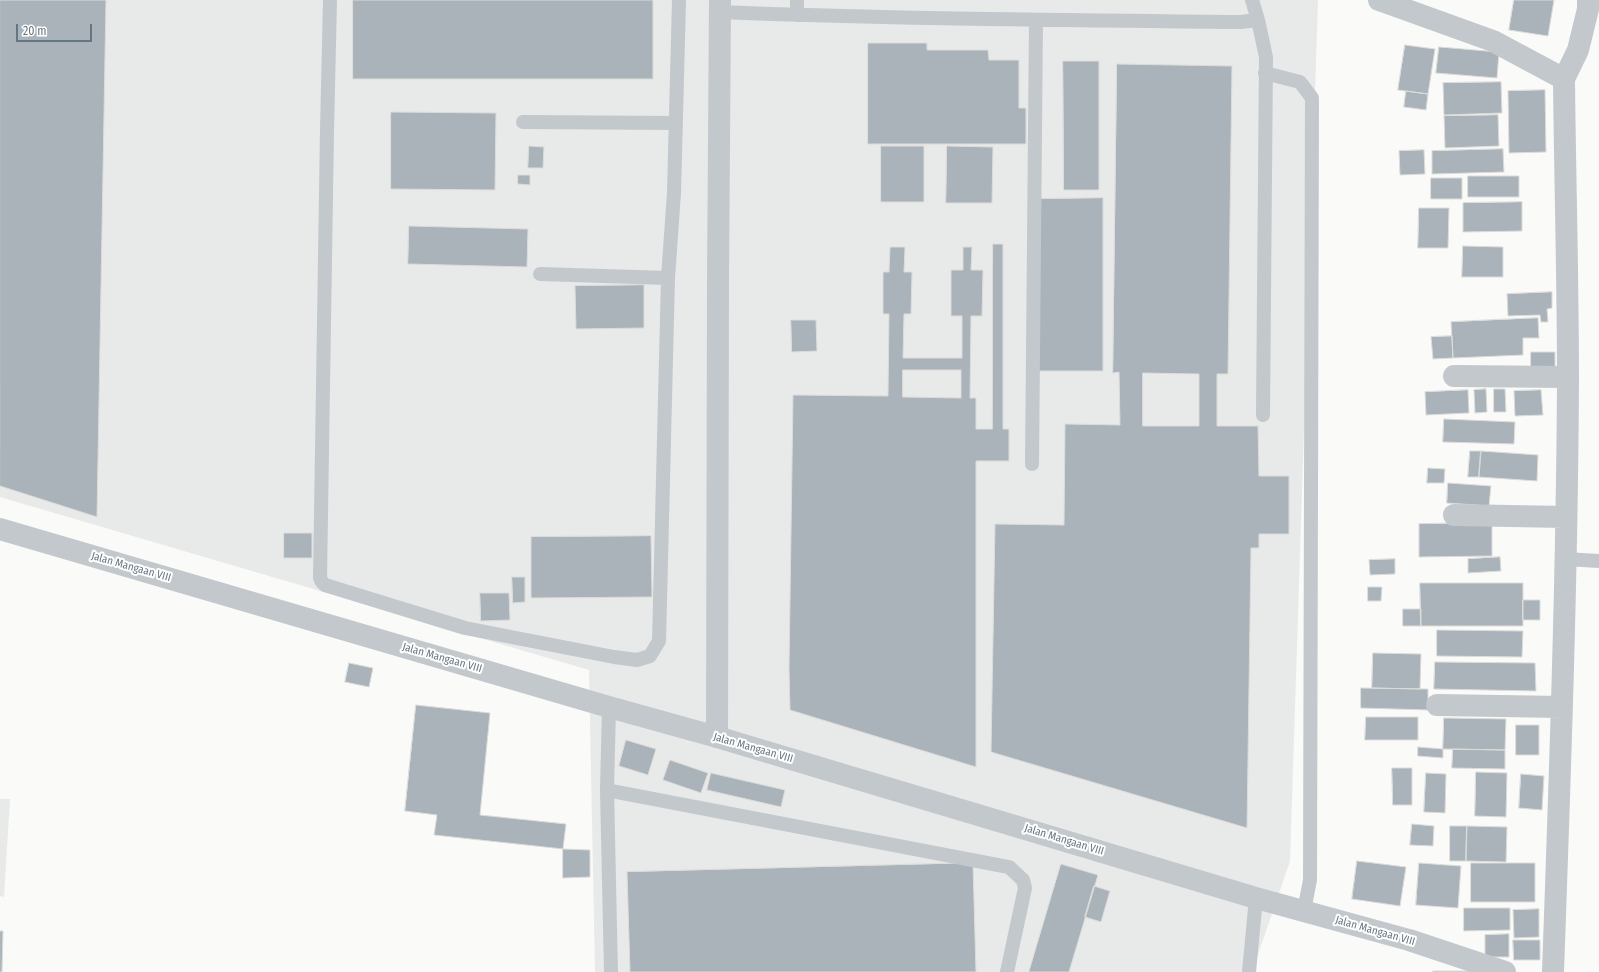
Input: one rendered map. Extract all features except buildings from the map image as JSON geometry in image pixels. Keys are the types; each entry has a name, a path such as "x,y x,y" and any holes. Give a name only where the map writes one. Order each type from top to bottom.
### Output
{"street":[{"path":"1378,0 1493,41 1564,79"},
{"path":"1554,972 1562,707 1568,377 1564,79 1578,50 1588,4"},
{"path":"717,737 720,6"},
{"path":"1454,376 1568,377"},
{"path":"1454,515 1566,517"},
{"name":"Jalan Mangaan VIII","path":"0,529 609,707 717,737 1256,898 1409,940 1505,972"},
{"path":"1437,705 1562,707"}],"lane":[{"path":"330,0 320,578 324,585 466,628 614,657 637,660 650,656 659,641 668,278 676,123 679,0"},
{"path":"797,0 797,15"},
{"path":"1252,0 1266,57 1262,414"},
{"path":"720,6 797,15 1036,20 1233,22 1258,20"},
{"path":"1032,464 1036,20"},
{"path":"1265,73 1300,82 1312,98 1310,880 1304,911"},
{"path":"522,122 676,123"},
{"path":"540,274 668,278"},
{"path":"1565,559 1599,561"},
{"path":"609,707 607,790 611,972"},
{"path":"607,790 1009,867 1023,880 1025,888 1007,972"},
{"path":"1249,972 1256,898"}],"shaded area":[{"path":"0,0 1318,0 1290,861 1252,972 595,972 589,670 0,497"},
{"path":"0,799 10,799 4,897 0,896"}]}
